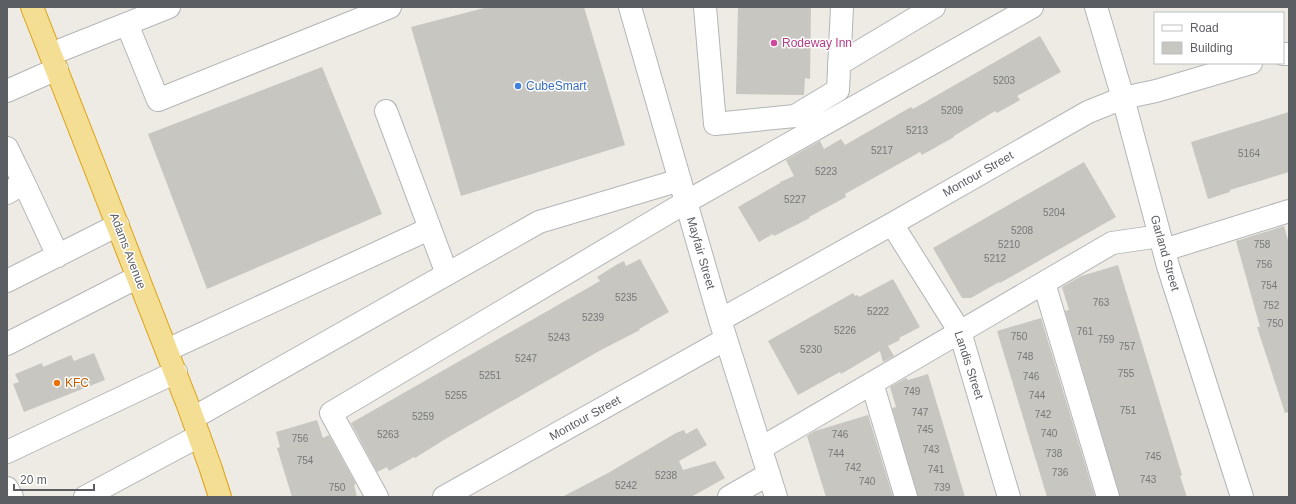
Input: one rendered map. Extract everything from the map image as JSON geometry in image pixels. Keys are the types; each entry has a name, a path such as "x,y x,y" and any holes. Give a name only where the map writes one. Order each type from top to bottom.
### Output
{"highway":[{"name":"Adams Avenue","path":"32,7 176,372 220,497"}],"street":[{"path":"7,91 54,62 127,24 169,7"},
{"path":"127,24 158,100 390,7"},
{"name":"Mayfair Street","path":"630,7 723,329 776,497"},
{"path":"705,7 715,124 795,116 838,90 842,7"},
{"path":"839,64 934,7"},
{"path":"377,497 330,413 686,202 1032,7"},
{"name":"Garland Street","path":"1096,7 1123,98 1162,243 1242,497"},
{"name":"Montour Street","path":"444,497 723,329 892,224 1088,112 1123,98 1156,91 1248,64"},
{"path":"386,111 447,274"},
{"path":"7,148 15,188 58,256"},
{"path":"85,497 196,427 447,274 539,222 680,180"},
{"path":"761,448 1112,243 1162,243 1289,211"},
{"name":"Landis Street","path":"892,224 960,332 1009,497"},
{"path":"7,281 118,225"},
{"path":"167,350 430,229"},
{"path":"7,344 138,277"},
{"path":"1044,283 1108,497"},
{"path":"7,452 176,372"},
{"path":"872,383 906,497"},
{"path":"729,497 769,474"},
{"path":"7,488 12,497"}],"building":[{"name":"CubeSmart","path":"488,7 584,7 625,145 461,196 411,27"},
{"name":"Rodeway Inn","path":"738,7 811,7 810,79 805,78 804,95 736,94"},
{"path":"1040,36 1061,72 1017,96 1020,100 997,113 995,111 922,155 920,152 845,194 846,197 809,217 810,218 774,236 773,234 759,242 738,207 780,182 794,176 786,160 820,141 824,149 841,139 845,145 911,107 913,109"},
{"path":"322,67 382,214 207,289 148,134"},
{"path":"1289,112 1289,172 1230,190 1230,192 1208,199 1191,142"},
{"path":"1084,162 1116,217 1000,283 999,282 971,298 962,298 933,248"},
{"path":"1284,226 1289,244 1289,412 1285,413 1257,327 1260,327 1236,241"},
{"path":"640,259 669,312 639,329 640,330 601,350 447,438 415,458 414,457 389,471 387,467 377,472 351,423 600,281 597,277 616,265 624,261 626,266"},
{"path":"1118,265 1182,475 1180,476 1187,497 1120,497 1065,311 1069,310 1062,287 1081,276"},
{"path":"893,279 920,327 899,338 900,340 888,346 894,356 883,362 880,351 841,374 840,372 798,395 768,341 853,293 855,296 857,295 859,297"},
{"path":"1041,318 1095,497 1047,497 997,331"},
{"name":"KFC","path":"94,353 105,380 24,412 13,384 19,382 15,374 42,363 43,367 71,355 74,361"},
{"path":"928,374 965,497 918,497 892,408 896,407 890,387 906,378 908,380"},
{"path":"868,415 893,497 826,497 807,436 815,431"},
{"path":"317,420 323,438 329,435 356,484 354,485 357,497 292,497 277,448 280,447 276,432"},
{"path":"697,428 707,445 679,461 683,470 715,461 725,478 691,497 562,497 608,473 676,433 684,430 686,434"}],"place":[{"name":"Rodeway Inn","path":"774,43"},
{"name":"CubeSmart","path":"518,86"},
{"name":"KFC","path":"57,383"}]}
